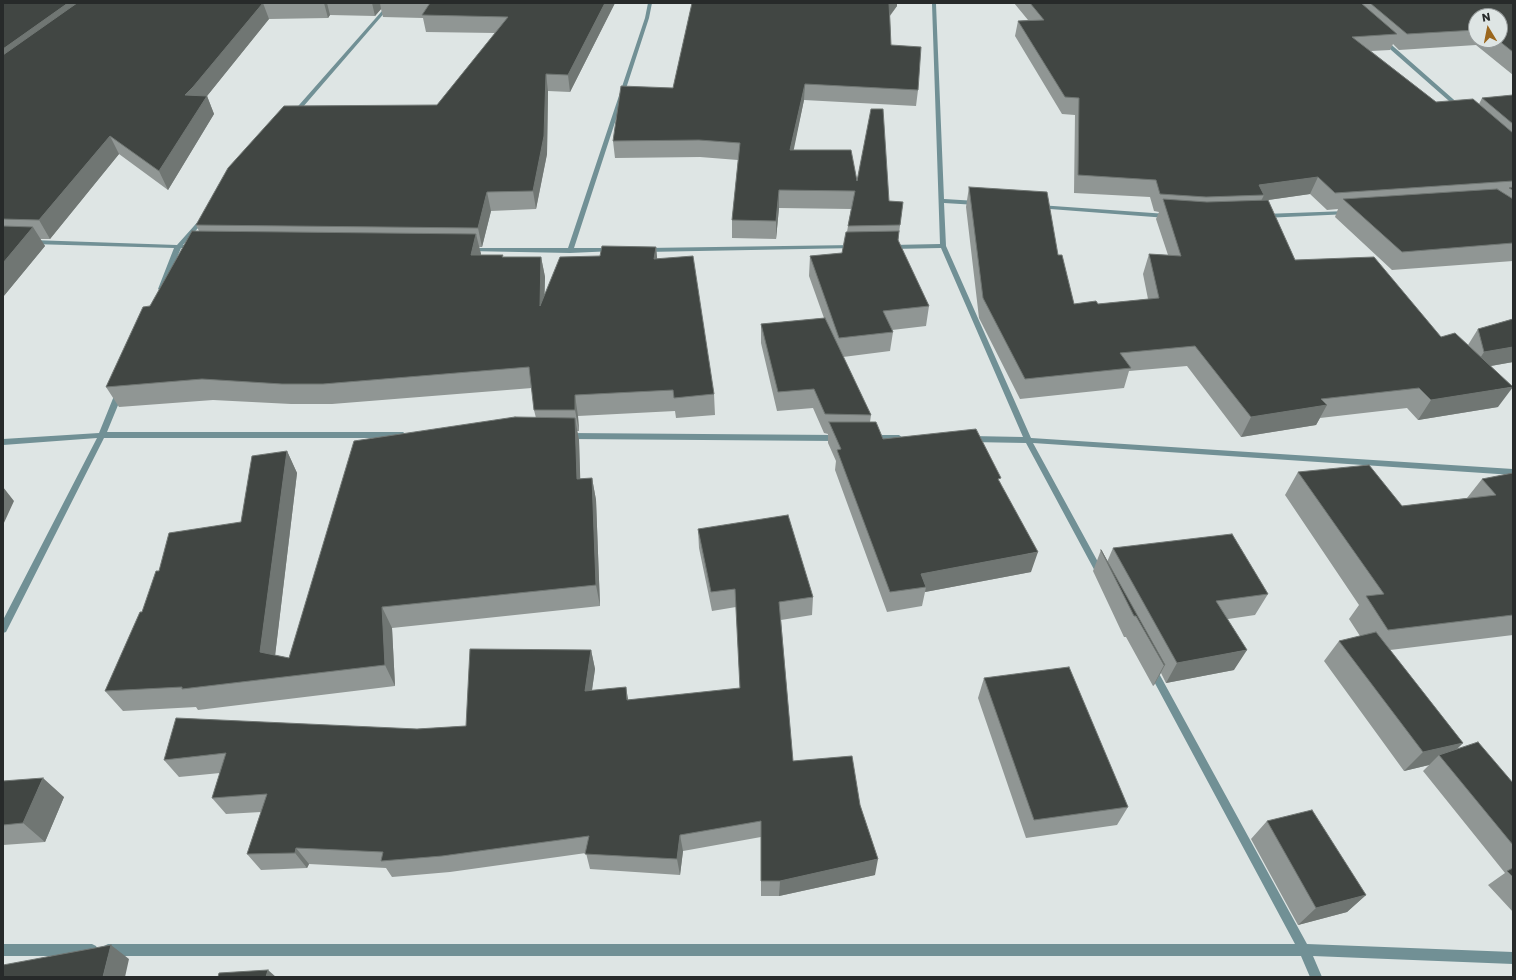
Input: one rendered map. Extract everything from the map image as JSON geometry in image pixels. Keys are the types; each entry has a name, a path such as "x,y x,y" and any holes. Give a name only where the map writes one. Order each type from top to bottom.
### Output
{"street":[{"path":"287,122 391,3"},
{"path":"570,251 647,18 650,3"},
{"path":"927,3 951,3"},
{"path":"934,3 943,246 1028,440 1104,579"},
{"path":"1377,34 1466,113"},
{"path":"942,201 981,203"},
{"path":"1036,207 1177,217"},
{"path":"158,298 178,247 209,212"},
{"path":"1254,216 1355,213"},
{"path":"27,242 202,248"},
{"path":"888,247 943,246"},
{"path":"642,250 864,247"},
{"path":"460,250 618,250"},
{"path":"3,629 102,435 122,384"},
{"path":"3,442 102,435 410,435"},
{"path":"560,436 846,438"},
{"path":"861,438 909,438"},
{"path":"964,439 1028,440 1513,472"},
{"path":"1149,663 1304,950 1316,977"},
{"path":"3,950 1304,950 1513,958"}],"building":[{"path":"3,3 68,3 3,49"},
{"path":"77,3 263,3 185,95 207,96 159,171 110,136 39,220 3,219 3,55"},
{"path":"430,3 605,3 568,75 546,74 544,136 533,191 487,192 478,228 196,225 228,168 284,106 437,105 508,17 422,15"},
{"path":"692,3 889,3 891,45 921,47 918,90 805,84 790,150 851,150 857,181 871,109 883,109 889,201 903,202 900,225 848,226 855,191 779,190 776,221 732,220 740,143 699,140 613,141 621,86 673,88"},
{"path":"1030,3 1361,3 1397,34 1352,37 1436,102 1473,99 1513,133 1513,181 1335,193 1318,177 1259,185 1264,195 1206,197 1160,194 1156,180 1078,175 1079,98 1065,97 1018,21 1044,20"},
{"path":"1370,3 1513,3 1513,52 1508,48 1508,8 1468,8 1468,30 1407,34"},
{"path":"1513,95 1513,124 1482,98"},
{"path":"969,187 1047,192 1058,255 1062,255 1074,304 1096,301 1098,304 1159,298 1149,254 1181,256 1163,199 1207,202 1268,200 1295,260 1374,257 1441,337 1455,333 1513,387 1431,400 1419,388 1321,399 1327,405 1251,417 1195,346 1120,353 1131,368 1025,379 983,298"},
{"path":"1497,189 1513,199 1513,243 1402,252 1343,199"},
{"path":"3,226 33,227 3,263"},
{"path":"192,231 476,234 471,255 541,257 540,306 560,257 600,256 602,246 656,247 654,259 693,256 714,394 674,398 673,390 575,395 575,410 534,410 529,367 323,384 282,384 202,379 106,387 143,307 150,306"},
{"path":"899,231 898,240 929,306 883,311 893,332 839,338 810,256 842,253 846,232"},
{"path":"825,318 871,415 825,414 814,389 778,392 761,324"},
{"path":"1513,319 1513,347 1484,352 1478,329"},
{"path":"515,417 575,418 577,479 592,478 596,585 382,607 385,665 182,689 182,687 105,691 140,612 142,612 156,571 159,571 169,533 241,522 252,456 287,451 260,652 289,658 354,441"},
{"path":"829,422 876,422 883,439 976,429 1001,478 998,479 1038,552 921,574 926,587 890,592 837,450 841,449"},
{"path":"1369,465 1402,506 1496,495 1482,479 1513,473 1513,615 1388,630 1366,596 1384,594 1298,472"},
{"path":"788,515 813,597 779,602 793,761 852,756 860,805 878,859 780,881 761,881 761,821 680,835 677,859 585,854 589,836 442,856 381,861 383,852 296,848 295,853 247,854 267,794 212,798 226,753 164,760 176,718 417,729 466,726 470,649 591,650 585,691 626,687 627,700 740,688 735,589 711,592 698,529"},
{"path":"1232,534 1268,594 1216,601 1247,650 1177,663 1113,548"},
{"path":"1101,550 1165,665 1136,616 1134,616"},
{"path":"1376,632 1463,743 1423,752 1339,641"},
{"path":"1069,667 1128,807 1034,820 984,678"},
{"path":"1478,742 1513,783 1513,845 1439,755"},
{"path":"43,778 23,823 3,825 3,781"},
{"path":"1312,810 1366,895 1316,908 1267,821"},
{"path":"1513,868 1513,877 1507,871"},
{"path":"111,945 103,977 3,977 3,965"},
{"path":"268,970 266,977 218,977 219,973"}]}
